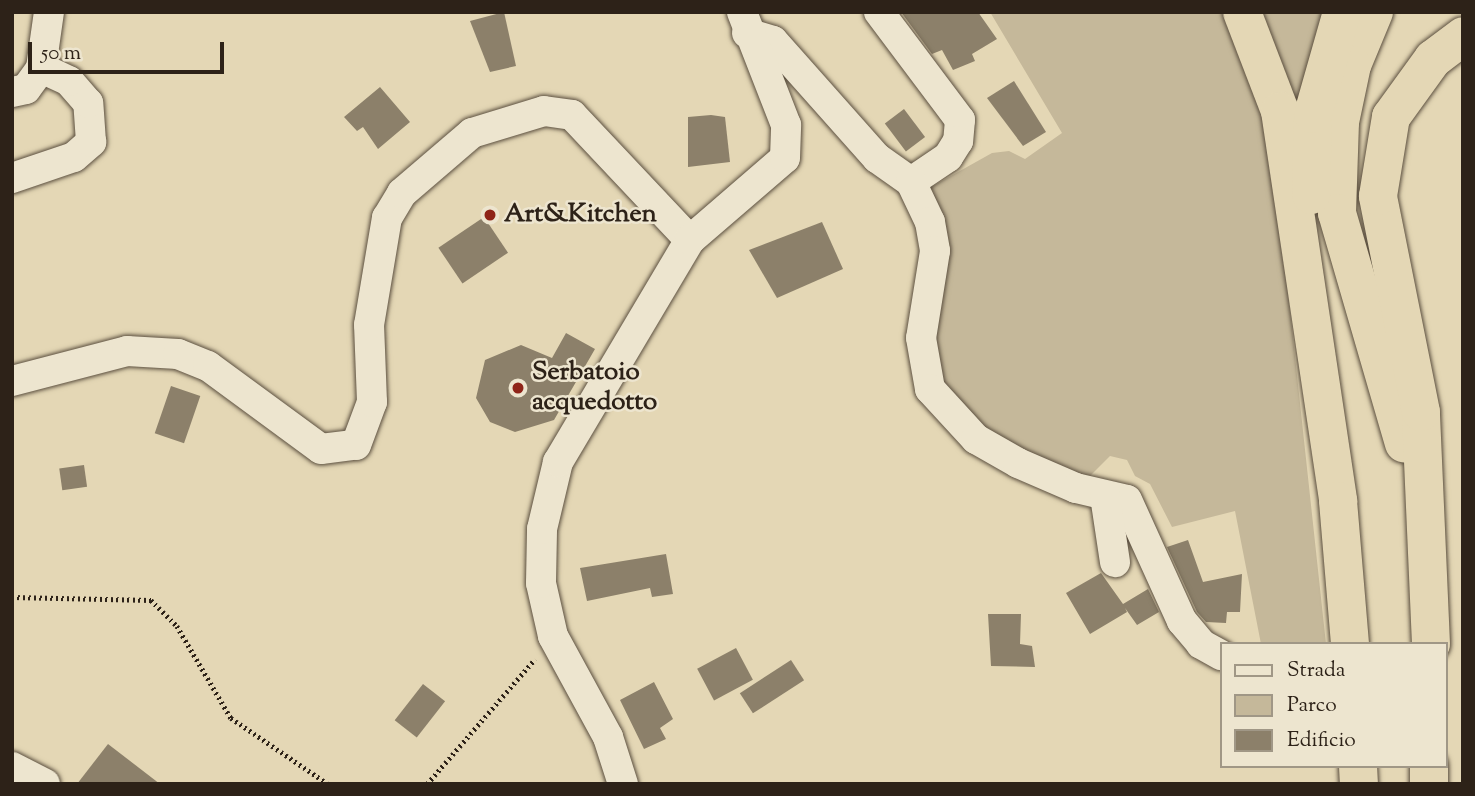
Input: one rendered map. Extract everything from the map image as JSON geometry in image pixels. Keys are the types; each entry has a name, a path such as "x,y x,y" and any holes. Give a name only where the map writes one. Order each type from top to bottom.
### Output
{"highway":[{"path":"1242,12 1280,111 1318,358 1350,642"},
{"path":"1318,358 1313,114 1342,12"},
{"path":"1374,12 1352,65 1340,122 1338,213 1395,407 1429,557"},
{"path":"1431,642 1421,412 1378,196 1391,117 1433,59 1463,36"}],"street":[{"path":"12,92 26,89 41,68 49,12"},
{"path":"879,12 960,120 958,141 947,157 911,182"},
{"path":"745,22 773,41 877,158 911,182 930,222 935,251 921,338 930,389 976,439 1051,479 1127,500 1182,621 1201,644 1220,654"},
{"path":"623,784 608,737 553,636 541,583 541,528 558,462 690,240 785,158 786,125 745,22"},
{"path":"12,178 74,157 90,142 88,103 69,81 41,68"},
{"path":"12,381 127,351 178,354 208,366 321,449 356,445 372,402 369,325 392,209 438,157 472,133 544,111 572,115 690,240"},
{"path":"1105,496 1115,562"},
{"path":"12,767 45,784"}],"path":[{"path":"12,597 151,600 177,626 231,718 328,784"},
{"path":"427,784 553,636"}],"green space":[{"path":"990,12 1222,12 1248,61 1273,153 1326,642 1261,642 1235,511 1172,527 1150,484 1135,476 1127,460 1110,456 1087,479 1043,462 990,432 938,379 924,191 992,153 1009,151 1025,159 1062,133"},
{"path":"1259,12 1324,12 1295,116"}],"building":[{"path":"504,12 516,66 490,72 470,21"},
{"path":"901,12 978,12 997,39 972,54 975,61 953,70 942,50 932,54"},
{"path":"1014,81 1046,132 1023,146 987,98"},
{"path":"380,87 410,122 378,149 363,127 357,131 344,117"},
{"path":"904,109 925,137 906,151 885,123"},
{"path":"688,117 725,117 730,162 688,167"},
{"path":"484,217 508,253 462,283 438,248"},
{"path":"822,222 843,269 777,298 749,250"},
{"name":"Serbatoio acquedotto","path":"566,333 595,349 554,420 515,432 490,422 476,398 485,360 521,345 552,358"},
{"path":"171,386 200,396 184,443 155,433"},
{"path":"84,465 87,487 62,490 59,468"},
{"path":"1188,540 1203,582 1242,574 1240,612 1227,612 1226,623 1206,622 1197,612 1167,547"},
{"path":"666,554 673,594 652,597 650,588 587,601 580,568"},
{"path":"1101,573 1123,604 1148,589 1159,612 1137,625 1125,608 1127,612 1090,634 1066,593"},
{"path":"988,614 1021,614 1020,644 1032,646 1035,667 991,666"},
{"path":"736,648 753,680 714,700 697,669"},
{"path":"791,660 804,680 753,713 740,693"},
{"path":"654,682 673,719 660,728 666,739 644,749 620,700"},
{"path":"423,684 445,701 417,737 395,720"},
{"path":"108,744 160,784 77,784"}],"place":[{"name":"Art&Kitchen","path":"490,215"},
{"name":"Serbatoio acquedotto","path":"518,388"}]}
